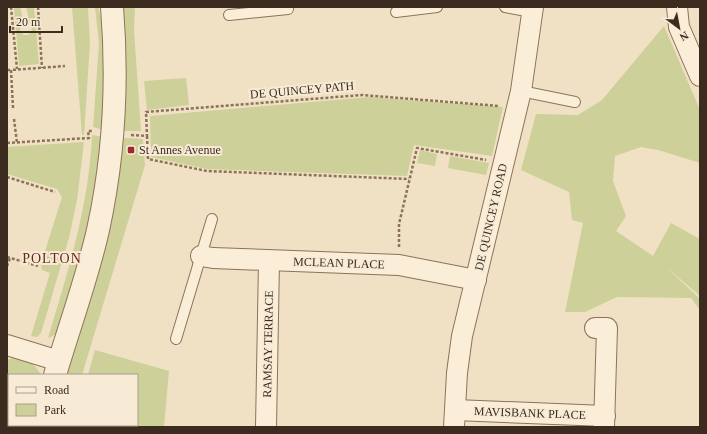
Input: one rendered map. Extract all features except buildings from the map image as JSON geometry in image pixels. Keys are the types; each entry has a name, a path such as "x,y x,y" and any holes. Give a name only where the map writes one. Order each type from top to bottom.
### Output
{"street":[{"path":"7,345 57,368 98,231 105,193 112,133 115,47 112,7"},
{"path":"677,7 679,27 700,76"},
{"name":"DE QUINCEY ROAD","path":"455,418 457,373 462,336 519,99 532,10"},
{"name":"MCLEAN PLACE","path":"201,256 269,261 399,265 476,280"},
{"name":"RAMSAY TERRACE","path":"266,427 269,261"},
{"name":"MAVISBANK PLACE","path":"455,418 604,422 607,328 596,328"}],"lane":[{"path":"229,15 288,9 288,7"},
{"path":"396,12 437,7"},
{"path":"504,7 532,10"},
{"path":"519,99 575,102"},
{"path":"176,339 212,219"}],"path":[{"path":"11,7 17,69"},
{"path":"38,7 42,68"},
{"path":"7,70 65,66"},
{"path":"11,70 13,108"},
{"name":"DE QUINCEY PATH","path":"147,136 146,112 362,94 519,99"},
{"path":"14,119 17,143"},
{"path":"7,143 89,138 88,131 147,136 148,159 207,171 409,179"},
{"path":"399,265 399,224 417,148 504,163"},
{"path":"7,177 55,192"},
{"path":"7,266 8,258 38,266"}],"green space":[{"path":"14,7 20,7 22,14 20,32 24,35 28,35 32,31 26,7 34,7 39,64 19,66"},
{"path":"72,7 88,7 90,43 84,135 82,135"},
{"path":"95,7 98,7 105,31 103,130 93,127 99,43"},
{"path":"122,7 135,7 134,30 141,131 124,131 126,59"},
{"path":"664,26 700,110 700,163 658,150 641,147 615,156 613,181 626,216 616,231 653,256 671,223 700,239 700,296 665,266 697,296 700,300 700,310 691,298 617,297 585,312 565,312 583,223 572,220 569,192 521,170 536,114 578,115 602,100"},
{"path":"186,78 189,105 147,110 144,81"},
{"path":"369,97 503,107 492,156 414,145 407,176 207,169 151,157 150,116"},
{"path":"92,135 103,137 94,206 59,330 53,336 48,338 70,263 82,213 87,187"},
{"path":"124,138 143,139 145,165 82,374 67,374 111,225"},
{"path":"84,142 77,200 69,238 41,333 37,337 31,336 50,273 42,270 41,264 62,197 57,189 7,174 7,147"},
{"path":"420,150 437,154 435,166 417,163"},
{"path":"450,156 489,163 486,175 448,168"},
{"path":"95,350 169,371 164,427 73,427 138,426 138,374 88,374"},
{"path":"15,357 23,359 30,362 40,374 8,374 8,426 30,427 7,427 7,360"}],"place":[{"name":"St Annes Avenue","path":"131,150"}],"district":[{"name":"POLTON","path":"52,258"}]}
